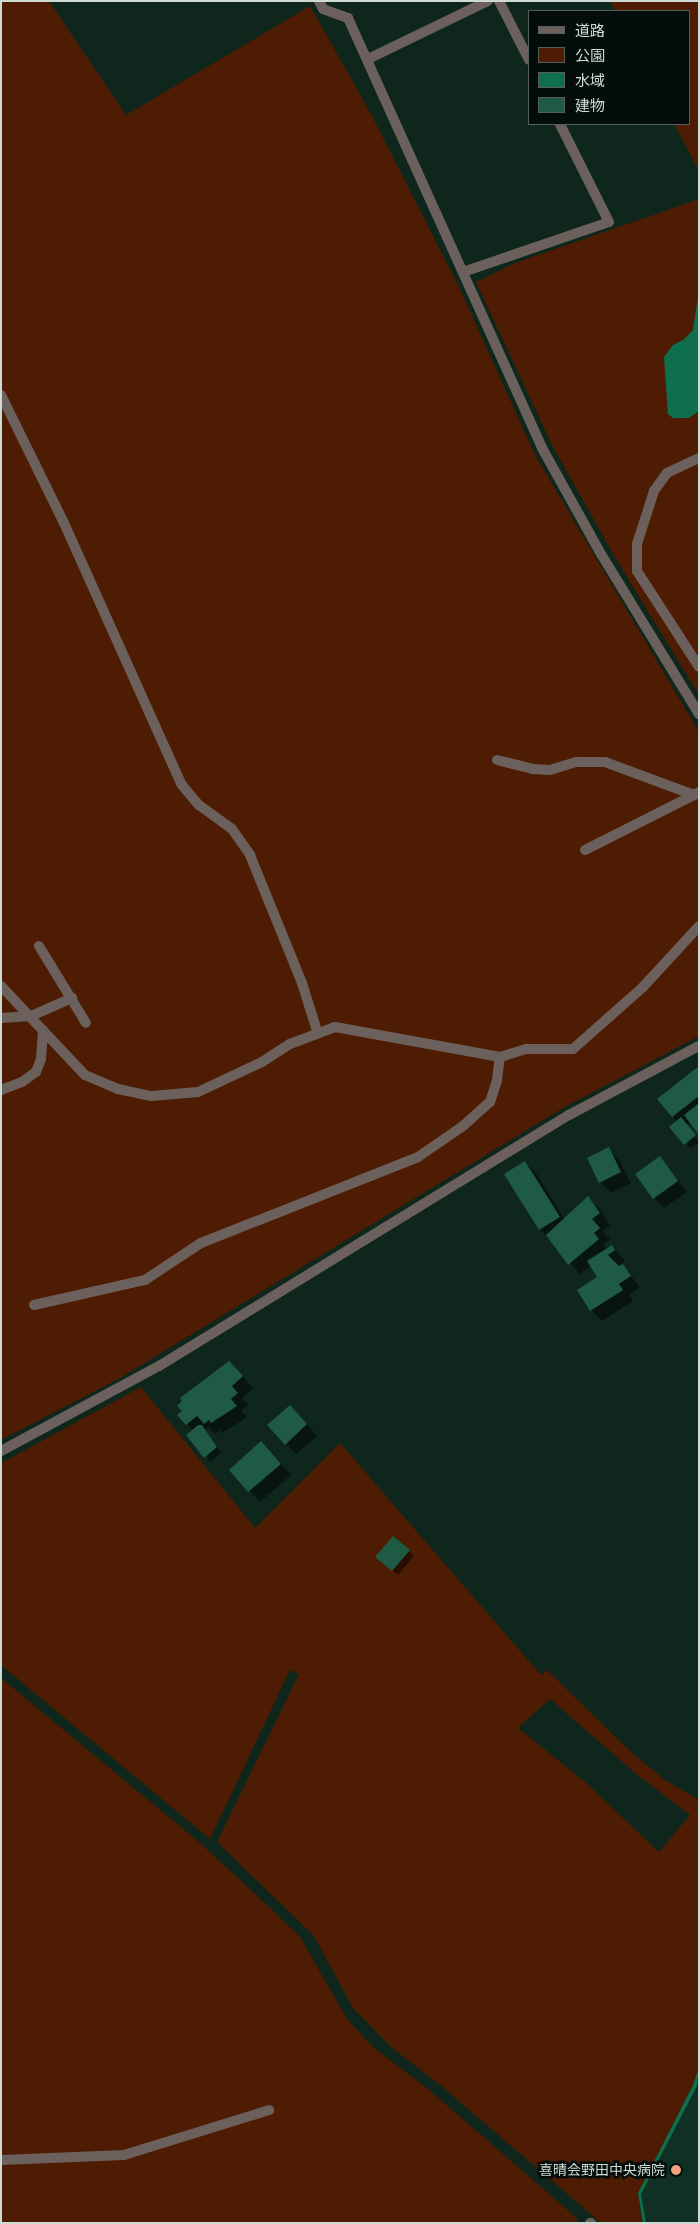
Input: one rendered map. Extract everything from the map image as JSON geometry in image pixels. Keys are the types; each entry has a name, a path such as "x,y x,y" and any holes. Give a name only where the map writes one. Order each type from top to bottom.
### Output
{"street":[{"path":"319,1 324,10 348,18 542,448 601,554 699,714"},
{"path":"368,59 488,1"},
{"path":"499,1 528,58"},
{"path":"463,272 609,222 560,125"},
{"path":"1,395 64,523 182,785 199,805 232,829 250,855 302,983 318,1034"},
{"path":"699,458 667,473 654,491 637,544 637,571 699,667"},
{"path":"687,694 699,702"},
{"path":"497,760 532,769 550,770 577,762 605,762 697,794"},
{"path":"585,850 697,794"},
{"path":"1,986 85,1075 118,1088 151,1096 198,1092 335,1027 500,1057 527,1049 574,1049 643,987 699,926"},
{"path":"39,946 86,1023"},
{"path":"1,1018 31,1016 72,998"},
{"path":"1,1090 22,1082 36,1072 41,1059 43,1030"},
{"path":"1,1451 167,1361 569,1115 699,1046"},
{"path":"34,1305 145,1280 201,1243 418,1157 463,1126 490,1102 498,1080 500,1057"},
{"path":"1,2160 124,2155 269,2110"}],"shaded area":[{"name":"喜晴会野田中央病院","path":"695,2090 699,2092 699,2223 646,2223 641,2194"}],"green space":[{"path":"1,1 49,1 126,115 310,6 371,114 459,287 535,455 699,732 699,1036 563,1108 120,1378 1,1440"},
{"path":"610,1 699,1 699,171 675,125 690,125 690,10 614,10"},
{"path":"699,199 699,695 613,554 551,443 476,282 515,263"},
{"path":"141,1387 255,1528 340,1443 541,1675 547,1670 632,1753 665,1780 699,1800 699,2067 693,2085 638,2193 642,2223 600,2222 440,2085 391,2047 353,2008 314,1936 217,1842 299,1674 290,1670 210,1839 1,1665 1,1463","holes":["550,1699 634,1772 690,1815 659,1852 585,1782 518,1728"]},
{"path":"1,1678 200,1843 267,1905 300,1937 347,2019 374,2048 428,2089 578,2219 577,2223 1,2223"}],"water":[{"path":"699,290 699,411 689,418 673,418 668,414 664,357 673,345 683,340 693,330"},
{"path":"699,2067 697,2086 641,2194 646,2223 643,2223 638,2193 693,2085"}],"building":[{"path":"699,1066 699,1096 672,1117 657,1099"},
{"path":"699,1103 699,1135 684,1115"},
{"path":"681,1117 696,1135 684,1145 669,1127"},
{"path":"609,1147 621,1172 599,1183 587,1158"},
{"path":"660,1156 678,1181 653,1199 635,1174"},
{"path":"525,1161 560,1217 539,1230 504,1174"},
{"path":"588,1196 600,1213 592,1219 600,1228 594,1233 599,1239 568,1265 546,1235"},
{"path":"612,1245 615,1250 608,1255 619,1266 623,1264 631,1276 619,1284 623,1290 590,1311 577,1290 597,1277 587,1261"},
{"path":"229,1361 243,1376 232,1386 238,1393 231,1399 237,1406 211,1423 209,1420 204,1424 197,1416 186,1425 177,1415 182,1411 177,1406 182,1401 180,1398"},
{"path":"290,1405 307,1424 285,1445 267,1425"},
{"path":"198,1425 202,1425 217,1447 204,1458 186,1435"},
{"path":"261,1441 281,1464 248,1492 229,1470"},
{"path":"393,1536 410,1550 392,1571 375,1557"}],"place":[{"name":"喜晴会野田中央病院","path":"676,2170"}]}
